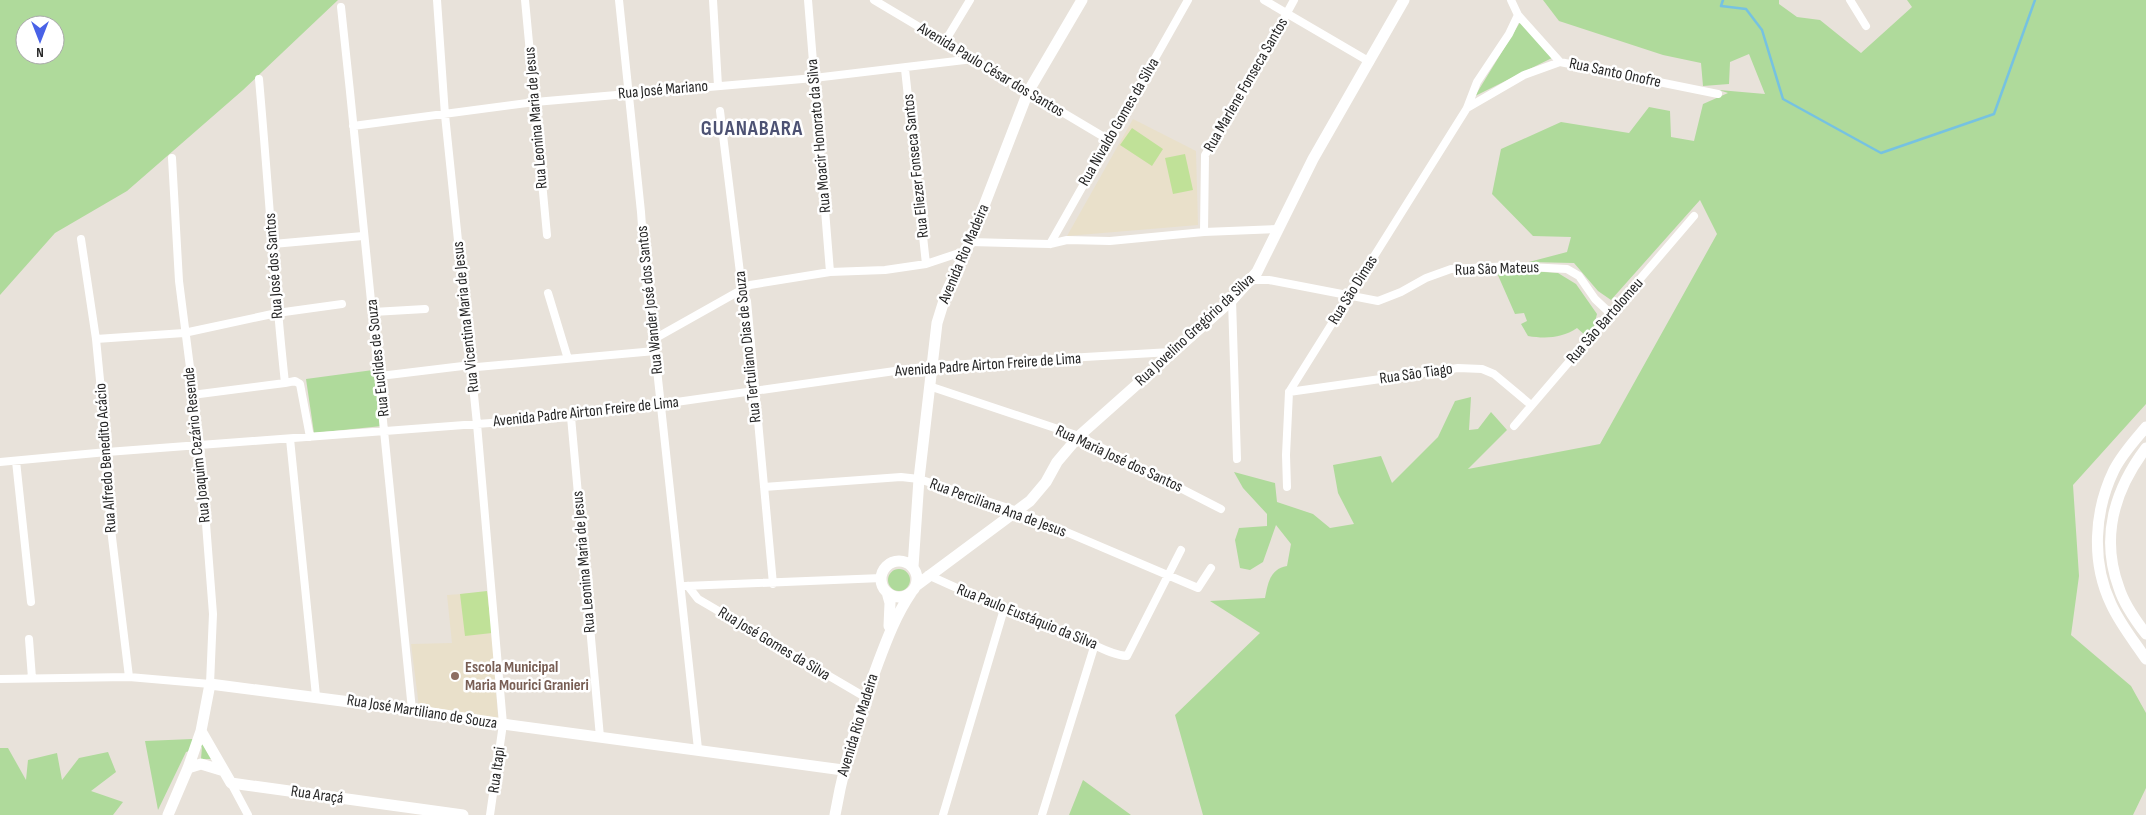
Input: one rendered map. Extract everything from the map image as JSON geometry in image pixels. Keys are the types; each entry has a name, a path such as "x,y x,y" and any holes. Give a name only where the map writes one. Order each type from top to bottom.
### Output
{"street":[{"name":"Rua Vicentina Maria de Jesus","path":"437,0 445,115 477,424 503,724"},
{"name":"Rua Leonina Maria de Jesus","path":"525,0 547,235"},
{"name":"Rua Wander José dos Santos","path":"619,0 630,93 646,282 684,586 698,749"},
{"path":"713,0 718,86"},
{"name":"Rua Moacir Honorato da Silva","path":"808,0 830,272"},
{"name":"Avenida Paulo César dos Santos","path":"874,0 1109,140"},
{"path":"944,43 970,0"},
{"name":"Avenida Rio Madeira","path":"914,569 919,480 930,366 937,323 947,291 968,247 1028,92 1082,0"},
{"name":"Rua Nivaldo Gomes da Silva","path":"1050,244 1188,0"},
{"path":"1264,0 1370,62"},
{"name":"Rua Marlene Fonseca Santos","path":"1204,232 1205,155 1248,84 1294,0"},
{"name":"Rua Jovelino Gregório da Silva","path":"914,589 928,575 1030,501 1046,482 1057,462 1079,436 1171,352 1232,300 1257,272 1313,159 1404,0"},
{"name":"Rua Santo Onofre","path":"1511,0 1518,15 1560,62 1718,94"},
{"path":"1850,0 1866,26"},
{"name":"Rua Euclides de Souza","path":"341,7 363,236 386,432 412,710"},
{"name":"Rua São Dimas","path":"1287,487 1286,455 1289,392 1467,108 1477,82 1509,34 1518,15"},
{"name":"Rua José Mariano","path":"353,126 534,102 906,69 973,59"},
{"name":"Rua São Dimas","path":"1467,108 1524,75 1560,62"},
{"name":"Rua Eliezer Fonseca Santos","path":"906,69 926,264"},
{"name":"Rua José dos Santos","path":"259,79 284,382"},
{"name":"Rua Tertuliano Dias de Souza","path":"720,111 756,390 773,584"},
{"name":"Rua Joaquim Cezário Resende","path":"168,815 201,731 210,684 213,614 200,446 184,333 179,281 172,158"},
{"name":"Rua São Bartolomeu","path":"1514,426 1612,314 1694,216"},
{"path":"654,339 750,284 830,272 885,270 926,264 968,247 1050,244 1067,240 1110,241 1204,232 1278,229"},
{"path":"273,244 363,236"},
{"name":"Rua Alfredo Benedito Acácio","path":"81,239 96,339 107,452 110,520 129,677"},
{"name":"Rua São Mateus","path":"1250,280 1269,280 1349,297 1378,301 1401,292 1426,278 1451,269 1511,266 1567,268 1579,276 1595,299 1612,314"},
{"path":"548,293 568,359"},
{"path":"1232,300 1237,459"},
{"path":"96,339 184,333 277,313 342,304"},
{"path":"373,312 425,309"},
{"path":"380,376 471,365 477,367 656,350"},
{"name":"Avenida Padre Airton Freire de Lima","path":"0,462 107,452 571,417 930,366 1171,352"},
{"name":"Rua São Tiago","path":"1289,392 1458,368 1482,370 1494,374 1531,405"},
{"path":"192,395 295,381 300,384 310,437"},
{"name":"Rua Maria José dos Santos","path":"929,386 1079,436 1222,509"},
{"name":"Rua Leonina Maria de Jesus","path":"571,417 600,737"},
{"path":"2146,427 2115,468 2104,494 2098,529 2098,561 2110,604 2146,659"},
{"path":"290,439 316,696"},
{"path":"2146,448 2132,467 2120,490 2111,527 2111,545 2119,589 2146,634"},
{"path":"16,461 31,602"},
{"name":"Rua Perciliana Ana de Jesus","path":"764,487 901,477 919,480 1017,511 1198,588 1211,568"},
{"name":"Avenida Rio Madeira","path":"894,561 906,549 915,528"},
{"path":"1169,575 1181,550"},
{"path":"914,569 917,575 914,589 901,598 891,596 881,584 886,566 894,561 904,561 914,569 928,575"},
{"name":"Rua Paulo Eustáquio da Silva","path":"928,575 1004,609 1095,644 1117,655 1127,656 1169,575"},
{"path":"684,586 773,584 882,578"},
{"name":"Rua José Gomes da Silva","path":"684,586 698,599 864,697"},
{"name":"Avenida Rio Madeira","path":"835,815 843,770 864,697 888,636 914,589"},
{"name":"Avenida Rio Madeira","path":"886,592 890,609 888,636"},
{"path":"943,815 1004,609"},
{"path":"29,638 32,678"},
{"path":"1042,815 1095,644"},
{"name":"Rua José Martiliano de Souza","path":"0,679 129,677 210,684 316,696 503,724 843,770"},
{"name":"Rua Itapi","path":"490,815 503,724"},
{"path":"201,731 248,815"},
{"path":"188,768 201,764 224,771"},
{"name":"Rua Araçá","path":"231,783 463,815"}],"shaded area":[{"path":"1133,119 1196,151 1198,225 1067,236"},
{"name":"Escola Municipal Maria Mourici Granieri","path":"489,592 498,719 419,707 411,644 452,643 447,595"}],"green space":[{"path":"0,0 338,0 243,90 127,191 55,233 0,295"},
{"path":"1543,0 1779,0 1779,4 1797,17 1820,20 1861,53 1912,7 1907,0 2146,0 2146,404 2073,485 2079,576 2071,635 2131,686 2146,713 2146,788 2133,815 1203,815 1175,715 1260,633 1210,601 1265,598 1273,573 1287,566 1291,544 1276,525 1263,562 1250,570 1240,568 1235,540 1239,528 1267,526 1267,514 1243,488 1234,472 1275,483 1277,502 1313,514 1330,528 1354,524 1338,493 1333,465 1381,456 1392,483 1438,437 1455,401 1471,397 1469,430 1478,429 1491,412 1507,430 1468,469 1600,444 1717,234 1700,200 1611,300 1598,291 1574,263 1529,262 1567,252 1571,237 1533,236 1492,194 1501,149 1561,122 1629,133 1649,107 1670,111 1671,137 1694,141 1703,104 1728,93 1719,90 1765,94 1749,54 1730,62 1729,84 1703,86 1701,63 1663,55 1559,21"},
{"path":"1522,19 1556,56 1475,96"},
{"path":"1132,128 1163,149 1152,166 1120,145"},
{"path":"1185,154 1193,190 1173,194 1165,158"},
{"path":"1530,271 1558,273 1576,284 1597,314 1593,330 1586,336 1577,328 1566,334 1554,337 1528,336 1521,324 1527,321 1524,313 1515,314 1497,273"},
{"path":"373,370 382,426 314,433 306,379"},
{"path":"895,569 903,569 910,576 910,584 903,591 895,591 888,584 888,576"},
{"path":"487,591 492,633 465,636 460,594"},
{"path":"192,739 205,746 212,759 201,759 202,747 186,752 158,810 145,741"},
{"path":"0,748 8,748 26,780 28,760 57,753 62,780 79,758 108,752 116,772 91,791 123,802 113,815 0,815"},
{"path":"1083,780 1131,815 1069,815"}],"waterway":[{"path":"1723,0 1721,6 1746,9 1762,30 1783,99 1881,153 1994,114 2035,0"}],"place":[{"name":"Escola Municipal Maria Mourici Granieri","path":"455,676"}],"district":[{"name":"GUANABARA","path":"752,128"}]}
